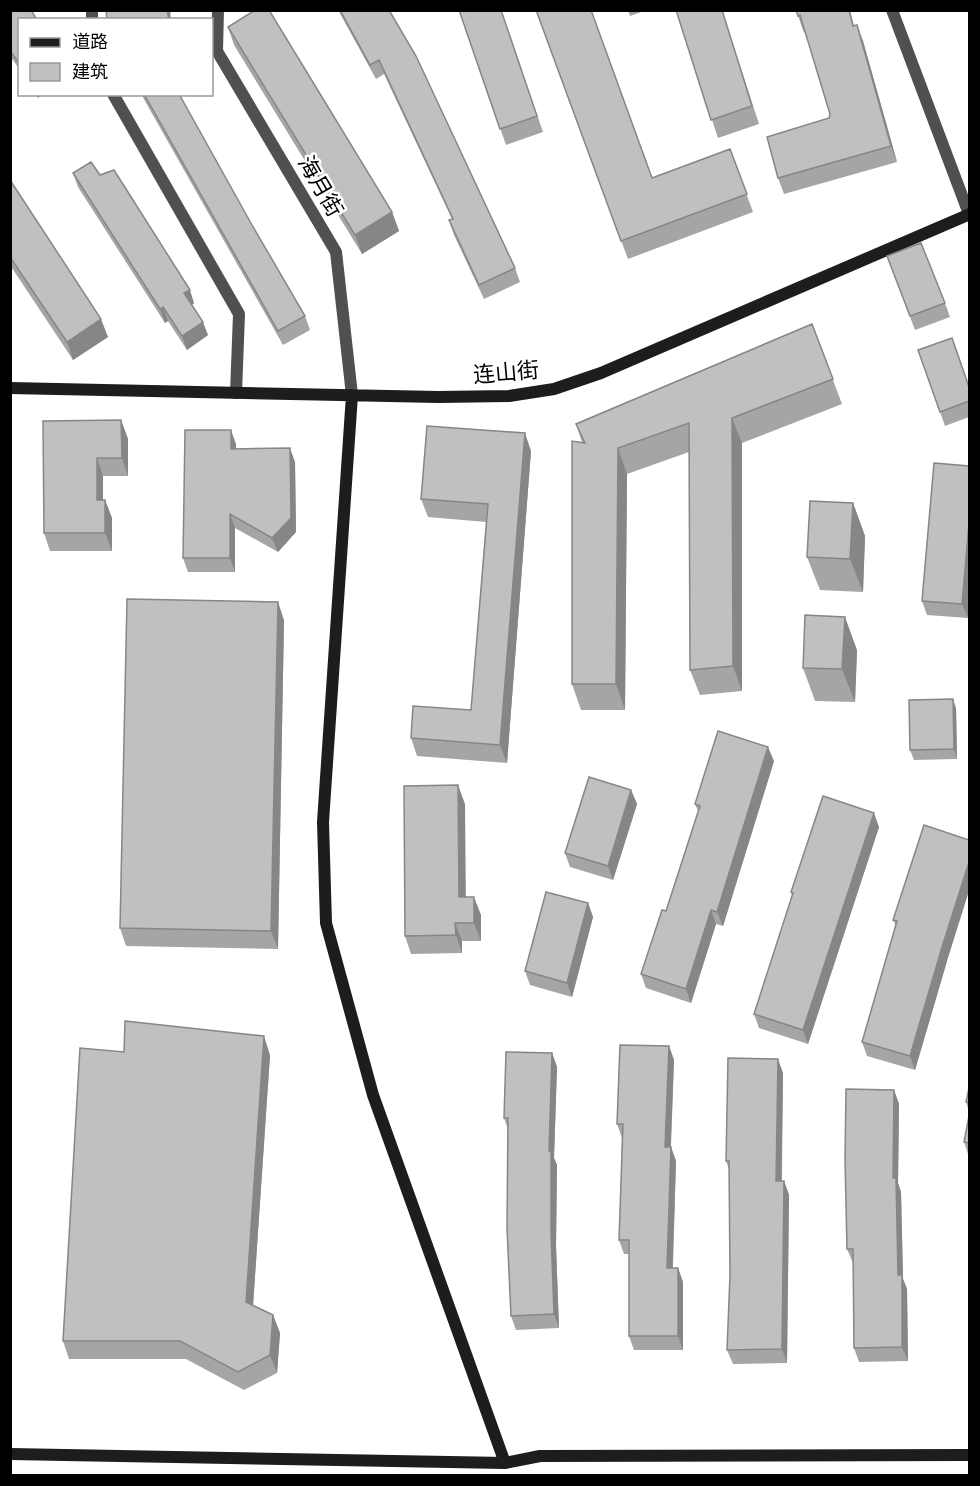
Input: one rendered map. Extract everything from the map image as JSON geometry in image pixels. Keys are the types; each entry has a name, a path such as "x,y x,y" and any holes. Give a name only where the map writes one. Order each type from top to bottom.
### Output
{"street":[{"name":"海月街","path":"218,10 218,51 336,252 352,396"},
{"path":"892,10 969,214"},
{"path":"114,96 239,314 236,393"},
{"name":"连山街","path":"10,388 352,396 509,396 554,389 601,373 969,214"},
{"path":"352,396 323,822 326,923 374,1095 505,1463"},
{"path":"10,1454 505,1463 540,1456 969,1455"}],"building":[{"path":"10,10 31,10 36,18 18,18 18,61 10,51"},
{"path":"106,10 167,10 169,18 107,18"},
{"path":"255,10 269,10 392,212 355,235 228,27"},
{"path":"340,10 389,10 416,56 515,268 479,285 449,220 453,219 379,60 370,65"},
{"path":"459,10 501,10 537,116 500,129"},
{"path":"536,10 591,10 652,178 730,149 747,194 621,241"},
{"path":"676,10 722,10 752,106 711,120"},
{"path":"796,10 849,10 853,26 857,25 891,146 778,178 767,137 829,118 830,114 800,15 798,16"},
{"path":"145,96 180,96 305,316 278,331"},
{"path":"91,162 100,175 114,170 190,290 184,293 203,322 182,336 163,307 160,309 73,173"},
{"path":"10,180 101,319 67,342 10,257"},
{"path":"921,243 945,303 910,316 887,256"},
{"path":"812,324 833,379 732,418 733,666 690,670 689,423 618,448 616,684 572,684 572,441 585,443 576,424"},
{"path":"952,338 969,387 969,401 940,412 918,350"},
{"path":"121,420 122,458 97,458 97,500 105,500 105,533 44,533 43,421"},
{"path":"427,426 525,433 500,745 411,738 413,706 471,710 488,504 421,499"},
{"path":"185,430 231,430 231,449 290,448 291,518 272,538 230,514 230,558 183,558"},
{"path":"934,463 969,466 969,523 962,604 922,601"},
{"path":"810,501 853,503 850,559 807,557"},
{"path":"127,599 278,602 271,931 120,928"},
{"path":"805,615 845,617 842,669 803,668"},
{"path":"953,699 954,749 910,750 909,700"},
{"path":"718,731 768,747 717,912 711,910 686,989 641,974 662,910 666,911 700,806 695,804"},
{"path":"589,777 631,790 608,866 565,853"},
{"path":"458,785 459,897 474,897 474,923 455,923 456,935 405,936 404,786"},
{"path":"823,796 874,813 803,1030 754,1014"},
{"path":"924,825 969,840 969,862 910,1056 862,1042 897,921 893,920"},
{"path":"546,892 588,903 567,983 525,971"},
{"path":"125,1021 264,1036 246,1302 273,1315 270,1355 238,1372 180,1341 63,1341 80,1048 124,1052"},
{"path":"620,1045 669,1046 665,1147 671,1147 667,1268 678,1268 678,1336 629,1336 629,1240 619,1240 623,1124 617,1124"},
{"path":"506,1052 552,1053 549,1151 551,1151 554,1314 511,1316 507,1228 508,1118 504,1118"},
{"path":"728,1058 778,1059 776,1181 784,1181 782,1349 727,1350 730,1275 729,1161 726,1161"},
{"path":"846,1089 894,1090 893,1178 896,1178 898,1275 902,1275 902,1347 854,1348 853,1249 847,1249"},
{"path":"969,1116 969,1143 964,1142"}]}
